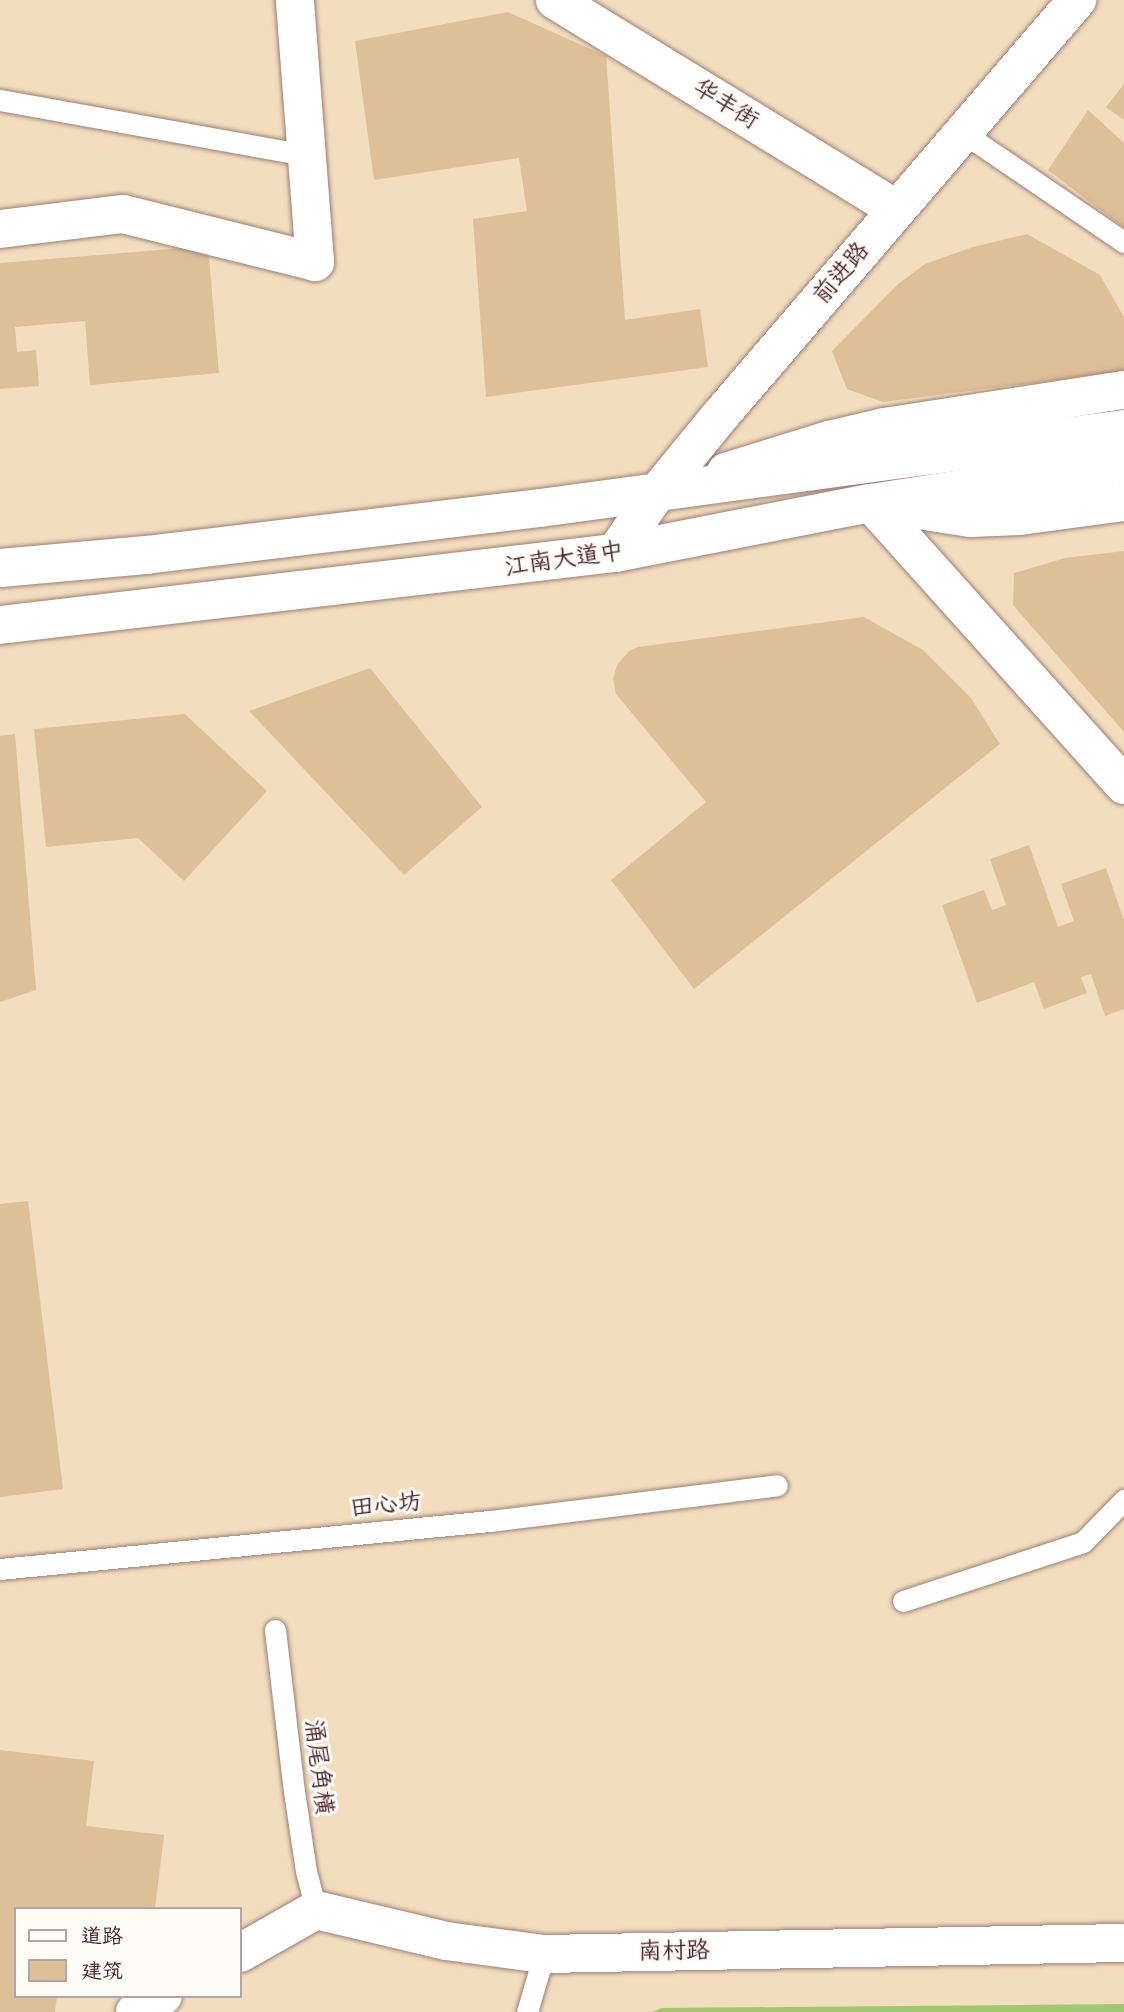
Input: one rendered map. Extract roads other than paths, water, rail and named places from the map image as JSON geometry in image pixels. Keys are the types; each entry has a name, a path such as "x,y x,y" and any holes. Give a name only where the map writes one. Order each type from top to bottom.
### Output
{"street":[{"path":"0,229 123,214 315,262 295,0"},
{"name":"华丰街","path":"555,0 896,209"},
{"name":"前进路","path":"615,553 656,494 896,209 1077,0"},
{"path":"656,494 829,440 884,427 1124,390"},
{"path":"0,568 146,555 656,494 1124,429"},
{"name":"江南大道中","path":"0,625 615,553 871,503 1124,464"},
{"path":"871,503 970,518 1020,516 1124,502"},
{"path":"871,503 1124,785"},
{"path":"242,1952 316,1910"},
{"name":"南村路","path":"316,1910 446,1941 544,1954 1124,1943"},
{"path":"135,2012 160,1998"}],"lane":[{"path":"0,100 307,155"},
{"path":"962,132 1124,242"},
{"name":"田心坊","path":"0,1569 490,1521 777,1485"},
{"path":"903,1601 1083,1542 1124,1500"},
{"name":"涌尾角横","path":"275,1630 296,1804 316,1910"},
{"path":"527,2012 544,1954"}]}
